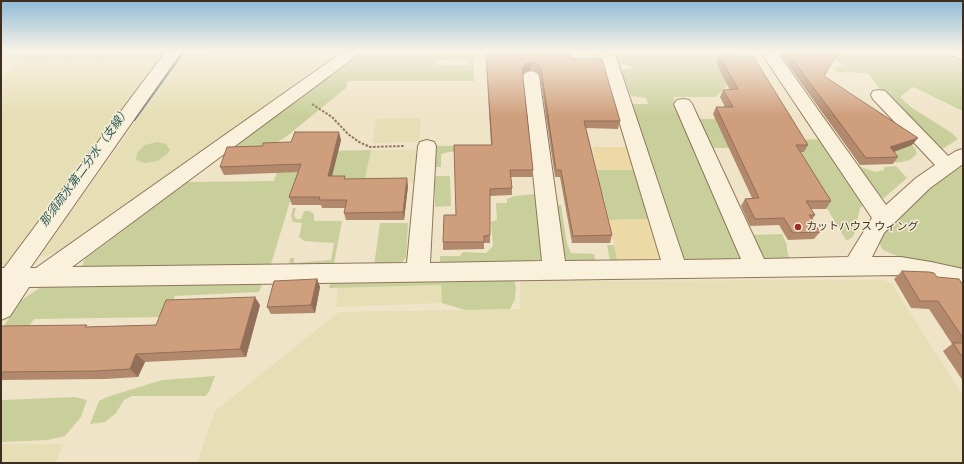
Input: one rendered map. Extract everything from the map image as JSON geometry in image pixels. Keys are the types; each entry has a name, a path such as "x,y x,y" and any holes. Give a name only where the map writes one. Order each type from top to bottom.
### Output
{"street":[{"path":"1,309 18,278 159,73"},
{"path":"18,278 324,73"},
{"path":"613,73 675,269"},
{"path":"783,73 884,219"},
{"path":"531,76 555,271"},
{"path":"855,267 876,228 884,219 923,183 955,161 879,95"},
{"path":"683,104 757,268"},
{"path":"418,272 426,146"},
{"path":"18,278 901,266 932,271 963,279"}],"path":[{"path":"294,94 307,100 332,117 348,134 359,142 370,147 426,146"}],"shaded area":[{"path":"8,73 151,73 8,268 1,271 1,79"},
{"path":"171,73 311,73 60,251 45,257 39,256"},
{"path":"421,118 419,142 372,143 376,119"},
{"path":"371,150 414,150 417,153 414,183 364,183"},
{"path":"884,280 892,284 963,396 963,463 197,463 215,411 339,312 520,309 520,281"},
{"path":"441,285 442,303 336,307 338,287"},
{"path":"1,444 64,444 55,463 1,463"}],"green space":[{"path":"336,73 474,73 474,81 348,81 346,88 287,136 263,151 239,150 234,142 328,76 332,76"},
{"path":"620,73 739,73 745,82 726,83 727,86 715,97 673,97 699,150 697,155 700,165 712,179 743,255 737,262 688,261 681,256 633,104 648,104 646,98 631,96"},
{"path":"857,73 963,73 963,111 913,87 900,97 912,108 952,133 958,139 941,150 884,94 868,73"},
{"path":"698,119 771,120 788,148 710,148"},
{"path":"870,132 898,150 912,145 917,154 910,160 896,163"},
{"path":"821,139 867,203 860,208 854,235 850,239 846,240 793,152 803,152 796,140"},
{"path":"157,142 166,144 170,150 166,155 157,161 145,163 136,160 137,153 145,145"},
{"path":"491,145 444,153 441,155 441,167 435,167 436,146"},
{"path":"371,150 364,183 296,182 271,264 91,270 82,266 85,259 187,182 274,181 284,152"},
{"path":"850,159 853,159 861,167 875,172 884,170 884,167 896,166 907,178 884,198 880,197"},
{"path":"963,163 963,275 907,260 883,250 878,241 890,222 928,188"},
{"path":"597,170 636,170 651,219 609,220 603,194 572,194 569,179 599,178"},
{"path":"435,176 450,176 451,206 435,207"},
{"path":"535,194 545,257 540,264 452,264 440,262 440,256 460,256 463,252 486,253 493,246 491,222 497,220 496,203 507,203 507,199 515,196"},
{"path":"555,205 561,205 567,244 571,253 594,254 595,260 610,261 607,245 614,245 618,263 572,264 564,258"},
{"path":"293,208 296,208 294,215 296,219 301,219 304,211 309,211 314,214 314,221 342,221 334,264 291,265 289,262 290,258 294,258 294,263 331,260 334,243 304,241 299,237 302,223 293,222 291,216"},
{"path":"380,223 408,223 406,258 399,265 374,266"},
{"path":"782,234 787,245 790,261 763,262 748,235"},
{"path":"514,280 516,287 515,299 510,309 465,310 442,303 441,285 329,288 330,283"},
{"path":"263,282 259,292 175,296 165,317 34,319 28,328 2,329 20,301 43,286"},
{"path":"215,376 209,392 205,396 132,396 124,400 116,413 105,422 90,424 99,401 107,397 162,380"},
{"path":"75,397 87,400 81,417 65,436 48,440 1,442 1,400"}],"sand":[{"path":"592,147 630,147 636,170 597,170"},
{"path":"651,219 662,261 618,263 609,220"}],"building":[{"path":"487,73 522,73 533,170 510,170 512,188 490,189 490,235 484,236 484,242 443,242 444,215 456,215 454,145 492,145"},
{"path":"542,73 606,73 620,121 584,121 612,235 573,236 561,170 556,170"},
{"path":"729,73 763,73 808,145 796,145 831,201 806,201 815,215 809,215 820,232 793,233 784,218 755,219 745,199 759,198 716,107 733,107 723,90 738,89"},
{"path":"802,73 826,73 824,76 918,138 890,147 898,157 866,158"},
{"path":"295,132 339,132 328,176 345,176 344,179 407,178 403,212 344,213 347,200 319,200 320,197 289,197 301,164 220,167 227,147 263,146 263,143 291,142"},
{"path":"902,271 929,272 934,273 937,277 959,279 963,285 963,338 938,301 920,301"},
{"path":"317,279 311,305 267,307 274,281"},
{"path":"255,297 240,349 136,354 130,369 96,371 1,372 1,326 87,325 85,327 156,325 166,300"},
{"path":"953,343 963,343 963,358"}],"waterway":[{"name":"那須疏水第二分水（支線）","path":"133,120 167,73"}],"place":[{"name":"カットハウス ウィング","path":"798,227"}]}
